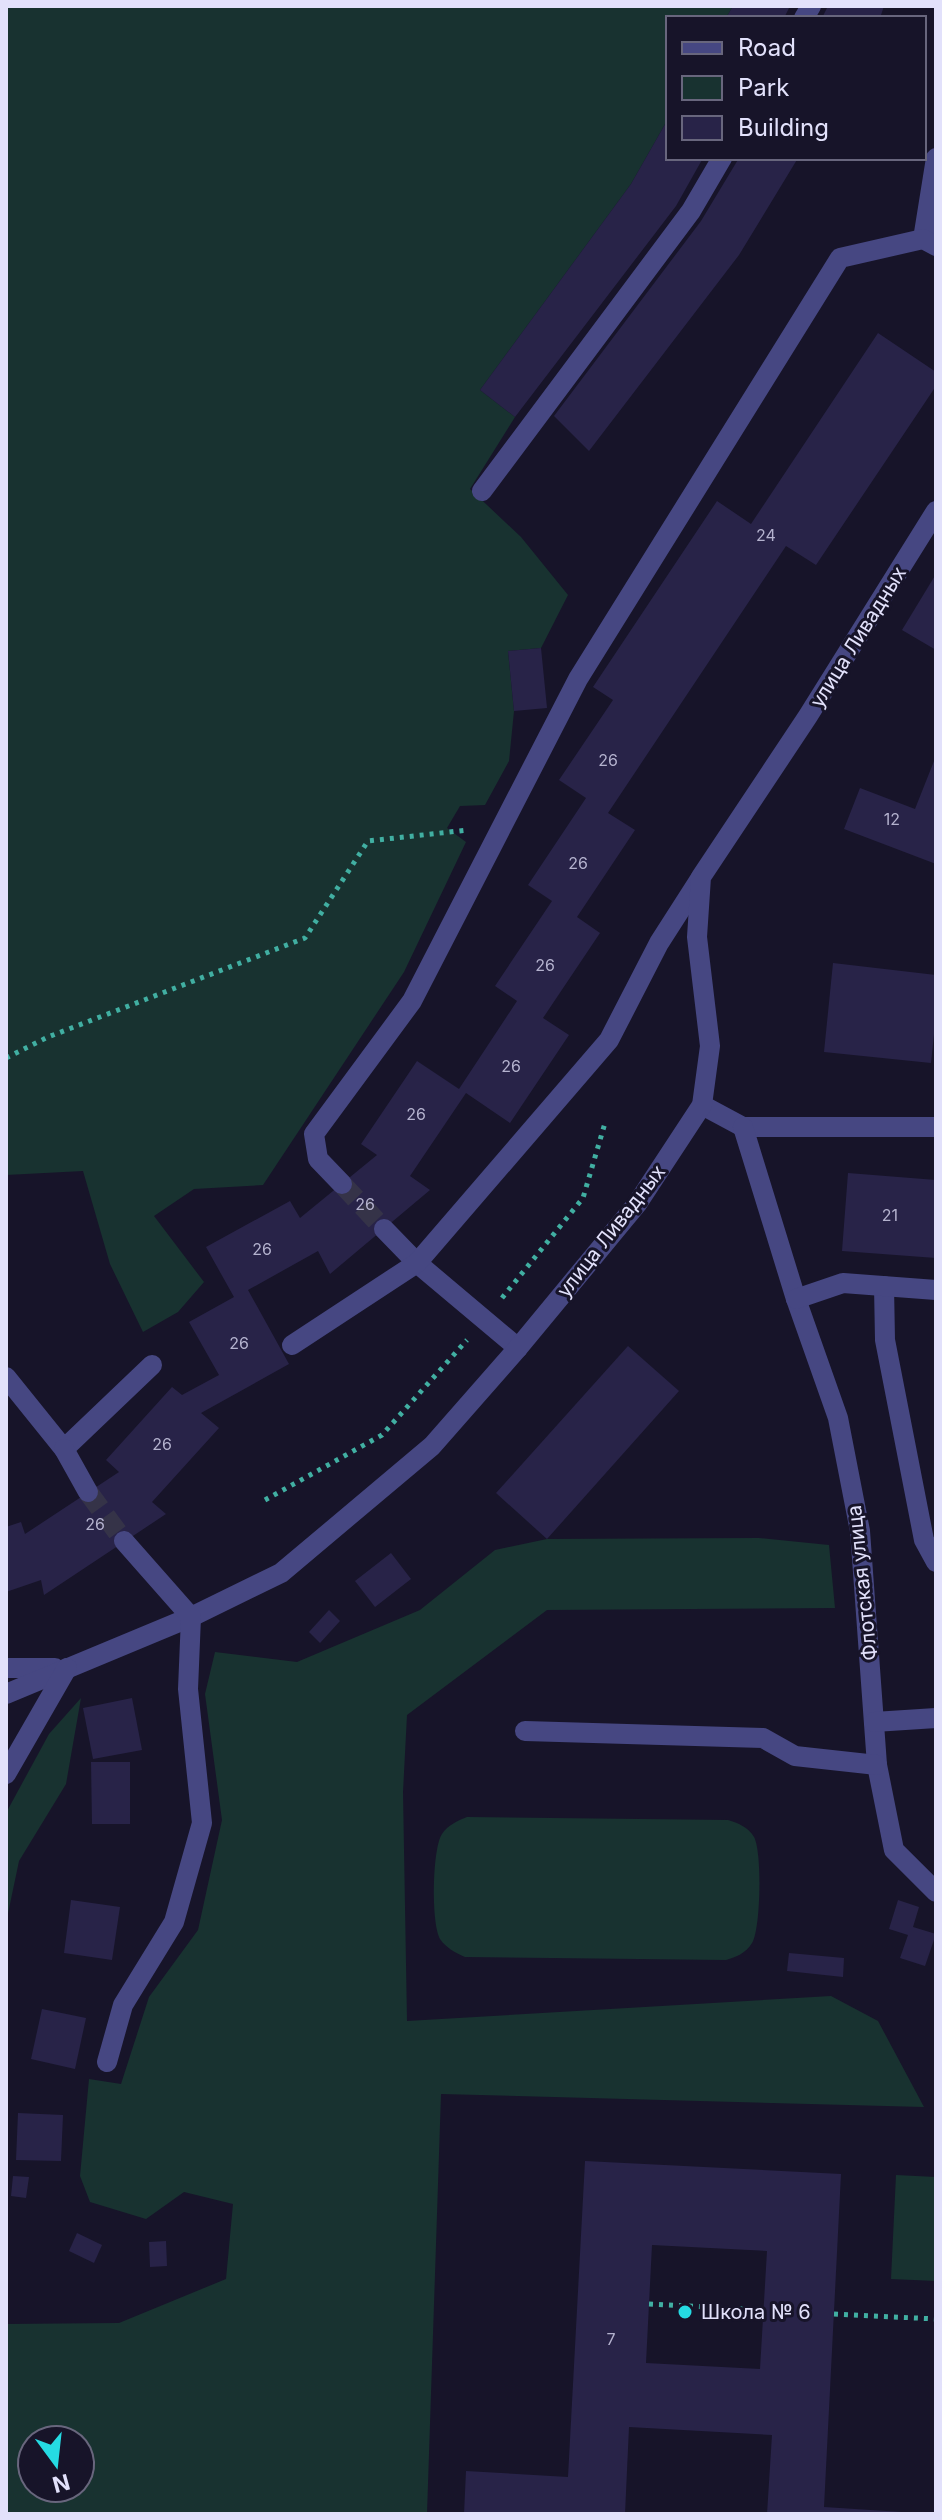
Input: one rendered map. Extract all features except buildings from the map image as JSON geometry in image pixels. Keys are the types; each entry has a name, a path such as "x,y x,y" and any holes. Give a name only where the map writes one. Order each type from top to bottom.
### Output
{"street":[{"path":"342,1184 318,1159 314,1134 412,1001 578,679 840,258 929,242 936,158"},
{"path":"482,491 691,211 721,160"},
{"name":"улица Ливадных","path":"6,1668 67,1668 191,1617 281,1573 432,1446 637,1204 702,1105 710,1046 697,937 701,877 808,716 936,511"},
{"path":"292,1345 417,1263 609,1040 659,943 701,877"},
{"path":"702,1105 743,1127 936,1127"},
{"name":"Флотская улица","path":"743,1127 796,1299 838,1418 860,1531 877,1765 894,1850 936,1892"},
{"path":"384,1229 417,1263 518,1348"},
{"path":"796,1299 843,1283 936,1290"},
{"path":"884,1286 885,1340 924,1540 936,1562"},
{"path":"64,1449 152,1365"},
{"path":"6,1377 64,1449 88,1492"},
{"path":"107,2062 123,2005 174,1922 202,1823 188,1689 191,1617 124,1541"},
{"path":"6,1694 67,1668"},
{"path":"6,1774 67,1668"},
{"path":"874,1722 936,1718"},
{"path":"525,1731 763,1738 795,1756 877,1765"}],"path":[{"path":"6,1058 48,1037 305,938 368,841 502,826"},
{"path":"649,2304 764,2310"},
{"path":"834,2314 936,2319"}],"green space":[{"path":"6,6 733,6 727,16 666,16 666,123 631,184 480,390 515,417 470,489 521,537 568,595 541,648 508,651 514,711 509,761 485,805 460,806 447,828 466,842 404,972 263,1185 194,1189 154,1216 204,1282 178,1312 143,1332 110,1264 83,1171 6,1175"},
{"path":"759,1538 829,1545 835,1608 547,1610 407,1715 403,1792 407,2021 831,1996 878,2021 924,2107 441,2094 427,2514 6,2514 6,2324 119,2323 226,2279 233,2204 184,2192 146,2219 90,2202 80,2176 89,2079 121,2084 149,1997 198,1930 222,1820 205,1694 215,1652 297,1662 420,1610 495,1550 547,1539"},
{"path":"81,1698 66,1784 19,1861 6,1923 6,1813 49,1734"},
{"path":"467,1817 728,1820 739,1824 749,1831 757,1845 759,1907 752,1943 740,1954 726,1960 465,1957 448,1948 440,1939 435,1918 434,1886 436,1855 442,1834"},
{"path":"896,2175 936,2177 936,2281 891,2279"}],"tunnel":[{"path":"342,1184 384,1229"},
{"path":"88,1492 124,1541"}],"place":[{"name":"Школа № 6","path":"685,2312"}]}
